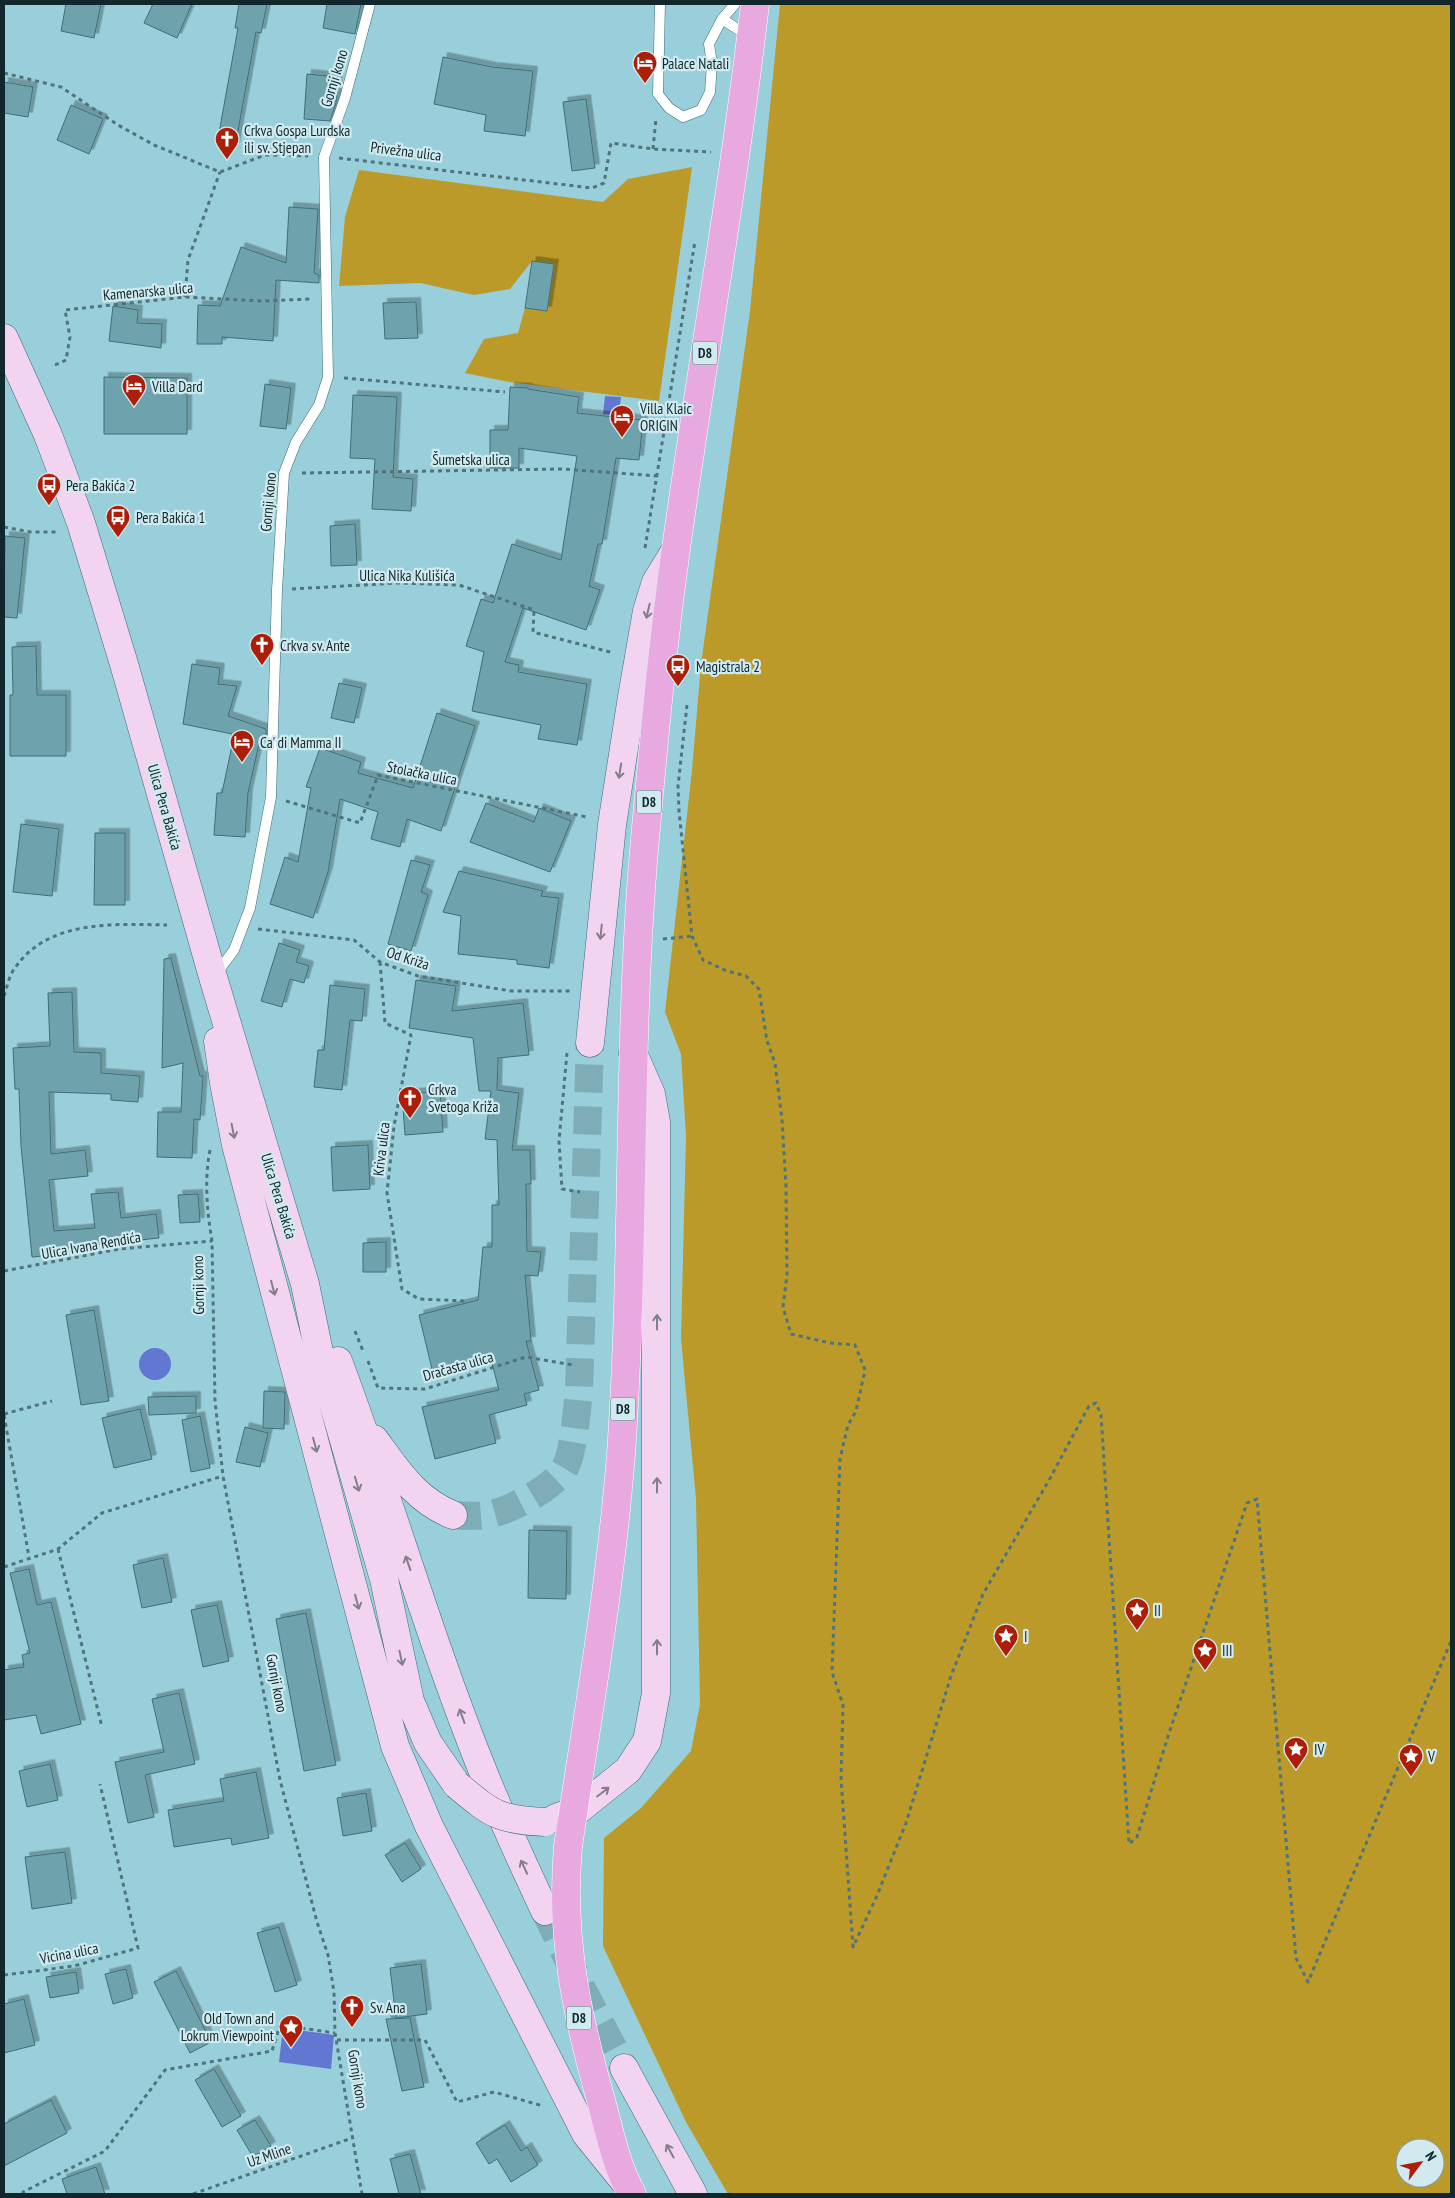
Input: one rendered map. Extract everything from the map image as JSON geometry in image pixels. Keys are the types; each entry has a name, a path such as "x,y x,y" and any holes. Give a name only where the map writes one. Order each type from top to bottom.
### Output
{"main road":[{"name":"D8","path":"630,2189 585,2041 570,1972 566,1922 568,1846 609,1580 621,1454 629,1280 633,1053 645,842 675,551 722,153 751,44 755,4"},
{"name":"Ulica Pera Bakića","path":"4,338 48,435 81,523 124,664 213,977 305,1284"},
{"path":"579,1045 632,697 647,611 656,582 675,551"},
{"path":"213,977 222,1074 236,1145 395,1746 428,1826 567,2095 595,2147 630,2189"},
{"path":"305,1284 320,1357 384,1579 410,1700 428,1743 457,1785 484,1808 498,1816 522,1821 545,1822 578,1810 628,1770 647,1741 656,1693 656,1122 651,1094 633,1053"},
{"path":"305,1284 361,1422 384,1493 481,1768 545,1911"},
{"path":"361,1422 417,1494 437,1508 452,1514"},
{"path":"624,2068 693,2194"}],"lane":[{"name":"Gornji kono","path":"213,977 234,950 250,908 271,797 277,590 284,473 296,442 319,405 328,377 325,298 324,156 345,98 370,4"},
{"path":"660,4 658,94 669,108 682,117 701,110 710,92 712,64 709,44 722,19 735,4"},
{"path":"722,19 742,32 751,44"}],"path":[{"path":"4,73 61,86 118,125 154,145 220,172 188,260 185,298"},
{"path":"653,149 658,94"},
{"name":"Privežna ulica","path":"220,172 265,155 324,156 592,188 604,183 611,143 653,149 722,153"},
{"path":"708,162 722,153"},
{"name":"Šumetska ulica","path":"284,473 562,470 658,476 670,381 695,238"},
{"name":"Kamenarska ulica","path":"55,365 66,360 70,337 65,310 185,298 261,301 325,298"},
{"path":"328,377 417,383 505,392"},
{"path":"4,527 31,532 59,532"},
{"name":"Ulica Nika Kulišića","path":"277,590 398,583 458,585 534,610 533,632 618,654"},
{"path":"688,705 678,786 692,936 703,960 727,971 746,976 759,989 767,1041 775,1063 782,1119 786,1187 787,1275 783,1307 791,1334 830,1343 855,1345 865,1370 856,1411 848,1425 840,1459 832,1672 843,1705 841,1778 853,1947 876,1898 906,1823 951,1676 983,1594 1048,1482 1089,1406 1096,1403 1101,1415 1129,1844 1137,1837 1169,1733 1247,1503 1257,1499 1296,1958 1308,1982 1451,1641"},
{"name":"Stolačka ulica","path":"271,797 360,822 378,775 593,818"},
{"path":"4,996 14,969 35,945 67,932 105,924 167,926"},
{"name":"Od Križa","path":"242,928 354,940 380,962 418,976 511,991 574,991 573,1000"},
{"name":"Kriva ulica","path":"380,962 385,1023 411,1035 394,1126 387,1193 402,1289 419,1299 466,1301"},
{"path":"579,1045 559,1141 562,1189 580,1192"},
{"name":"Gornji kono","path":"206,1170 208,1215 212,1241 215,1402 223,1476 280,1780 315,1915 328,1955 334,1992 335,2032 362,2194"},
{"name":"Ulica Ivana Rendića","path":"4,1271 119,1249 212,1241"},
{"name":"Dračasta ulica","path":"355,1331 378,1388 425,1389 526,1357 573,1364"},
{"path":"29,1557 4,1414 52,1401"},
{"path":"4,1567 29,1557 58,1549 102,1513 223,1476"},
{"path":"58,1549 102,1727"},
{"name":"Vicina ulica","path":"4,1975 74,1966 138,1948 100,1784"},
{"path":"23,2194 23,2192 105,2151 165,2070 272,2051 280,2025 335,2032"},
{"path":"337,2040 425,2040 457,2102 494,2092 542,2106 567,2095"},
{"name":"Uz Mline","path":"193,2194 352,2138"}],"shaded area":[{"path":"780,4 1451,4 1451,2194 728,2194 686,2122 603,1946 604,1838 641,1808 691,1751 700,1704 696,1499 681,1339 686,1136 681,1054 665,1012 692,770 701,664 750,311"},
{"path":"692,167 659,401 509,382 465,373 484,339 518,333 525,308 547,311 554,264 532,261 510,289 474,295 420,283 339,286 345,217 359,170 603,202 628,179"}],"water":[{"path":"605,396 621,397 619,416 603,414"},
{"path":"155,1348 161,1349 166,1353 170,1358 170,1370 166,1375 161,1379 155,1380 149,1379 144,1375 140,1370 139,1364 140,1358 144,1353 149,1349"},
{"path":"283,2028 334,2035 331,2069 279,2062"}],"building":[{"path":"66,4 101,4 94,38 61,31"},
{"path":"153,4 192,4 177,38 144,23"},
{"path":"239,4 267,4 261,33 256,32 235,147 217,144 238,28 235,28"},
{"path":"327,4 361,4 355,34 323,28"},
{"path":"443,57 492,67 533,71 525,136 484,131 486,115 434,104"},
{"path":"307,74 338,77 336,103 330,121 304,119"},
{"path":"4,82 33,87 28,117 4,113"},
{"path":"586,99 595,168 572,171 563,102"},
{"path":"71,105 103,119 89,154 57,140"},
{"path":"289,207 318,209 314,273 319,275 319,283 276,280 273,341 222,337 222,344 197,344 198,305 220,306 241,247 286,263"},
{"path":"532,261 554,264 547,311 525,308"},
{"path":"416,302 418,338 385,339 383,303"},
{"path":"113,306 138,310 137,323 162,324 161,348 109,341"},
{"path":"104,377 187,378 187,434 104,434"},
{"path":"265,384 291,388 286,429 260,426"},
{"path":"510,387 528,388 579,397 577,413 643,420 639,460 616,458 602,544 598,544 589,586 600,590 586,630 523,608 505,662 519,665 518,672 587,684 577,745 538,739 541,725 472,711 484,652 466,646 481,599 493,603 512,544 561,560 577,456 519,448 519,468 490,468 490,430 508,430"},
{"path":"353,395 397,397 393,477 413,479 411,511 372,509 375,459 350,458"},
{"path":"355,524 357,565 331,566 330,526"},
{"path":"5,536 25,538 17,618 4,617"},
{"path":"36,646 37,695 66,695 66,756 10,756 10,695 13,695 12,647"},
{"path":"192,664 220,668 218,684 237,686 228,716 266,729 266,741 261,740 259,744 248,793 245,837 214,835 217,793 222,793 233,741 232,734 183,724"},
{"path":"339,683 362,688 354,723 331,718"},
{"path":"437,713 475,726 441,831 407,819 400,847 371,839 378,812 340,799 328,872 313,918 270,904 285,857 298,862 311,788 306,787 320,748 361,762 358,773 413,788"},
{"path":"486,803 534,822 539,808 571,821 550,872 470,842"},
{"path":"21,824 59,829 52,896 13,892"},
{"path":"95,833 125,833 125,905 94,905"},
{"path":"411,860 430,865 421,892 428,895 411,951 388,944"},
{"path":"459,871 543,891 541,896 559,898 549,968 517,964 517,960 458,954 461,916 443,912"},
{"path":"279,943 300,950 296,962 309,966 304,983 290,979 282,1007 261,1001"},
{"path":"171,958 200,1076 203,1076 200,1120 194,1119 192,1158 157,1157 158,1112 181,1112 183,1063 162,1068 164,959"},
{"path":"416,980 456,986 452,1011 523,1003 529,1055 498,1058 497,1090 519,1093 512,1150 530,1150 531,1184 526,1184 527,1251 541,1252 538,1276 525,1275 531,1341 526,1341 539,1390 524,1394 527,1405 489,1415 496,1443 435,1459 422,1407 499,1390 490,1356 432,1369 419,1315 478,1300 483,1247 492,1247 492,1205 499,1205 497,1140 485,1139 491,1091 479,1091 473,1038 409,1028"},
{"path":"330,985 365,989 362,1021 350,1020 342,1090 314,1087 318,1050 324,1050"},
{"path":"72,992 74,1052 101,1053 101,1073 140,1076 138,1102 111,1100 111,1094 49,1092 51,1154 85,1150 88,1176 49,1180 54,1231 95,1228 91,1194 118,1192 121,1218 156,1214 159,1238 64,1248 64,1254 32,1257 21,1146 19,1089 15,1089 13,1048 50,1046 48,993"},
{"path":"440,1091 443,1132 405,1135 402,1094"},
{"path":"368,1145 370,1189 333,1191 331,1147"},
{"path":"198,1194 200,1222 180,1223 178,1195"},
{"path":"386,1242 386,1272 363,1272 363,1243"},
{"path":"94,1310 109,1401 81,1405 66,1315"},
{"path":"264,1391 285,1392 284,1429 263,1428"},
{"path":"196,1396 196,1413 149,1415 148,1397"},
{"path":"140,1409 152,1459 114,1468 102,1418"},
{"path":"200,1416 210,1468 191,1472 182,1420"},
{"path":"245,1427 268,1433 260,1467 236,1462"},
{"path":"529,1530 567,1531 566,1599 528,1598"},
{"path":"163,1558 172,1602 142,1608 133,1565"},
{"path":"29,1569 37,1605 51,1602 81,1724 41,1734 36,1715 4,1720 4,1670 24,1667 22,1655 30,1653 10,1573"},
{"path":"217,1605 229,1661 203,1667 191,1610"},
{"path":"306,1613 336,1765 304,1771 276,1619"},
{"path":"179,1693 195,1764 145,1775 154,1817 128,1823 115,1762 164,1752 152,1699"},
{"path":"50,1764 58,1800 27,1807 19,1771"},
{"path":"256,1772 269,1838 232,1845 231,1838 174,1847 168,1810 224,1801 220,1779"},
{"path":"366,1793 372,1831 343,1836 337,1798"},
{"path":"405,1843 421,1869 402,1882 385,1855"},
{"path":"65,1852 72,1903 32,1909 25,1857"},
{"path":"279,1927 297,1985 275,1992 257,1933"},
{"path":"421,1964 427,2014 396,2018 390,1968"},
{"path":"126,1969 133,1998 113,2004 105,1974"},
{"path":"176,1971 211,2042 190,2053 154,1982"},
{"path":"76,1972 79,1993 50,1998 46,1977"},
{"path":"24,1999 35,2045 4,2053 4,2004"},
{"path":"410,2018 424,2087 402,2091 386,2019"},
{"path":"214,2069 241,2116 222,2127 195,2080"},
{"path":"51,2100 67,2133 4,2166 4,2124"},
{"path":"255,2120 271,2146 253,2157 237,2130"},
{"path":"505,2125 521,2151 527,2147 538,2165 511,2182 497,2159 489,2164 476,2143"},
{"path":"410,2154 421,2194 399,2194 390,2159"},
{"path":"96,2167 105,2194 67,2194 62,2179"}],"tunnel":[{"path":"453,1515 484,1515 513,1506 553,1482 565,1468 571,1451 579,1389 590,1043"},
{"path":"545,1911 581,1987 624,2068"}],"place":[{"name":"Palace Natali","path":"645,84"},
{"name":"Crkva Gospa Lurdska ili sv. Stjepan","path":"227,160"},
{"name":"Villa Dard","path":"134,407"},
{"name":"Villa Klaic ORIGIN","path":"622,438"},
{"name":"Pera Bakića 2","path":"49,506"},
{"name":"Pera Bakića 1","path":"118,538"},
{"name":"Crkva sv. Ante","path":"262,666"},
{"name":"Magistrala 2","path":"678,687"},
{"name":"Ca' di Mamma II","path":"242,763"},
{"name":"Crkva Svetoga Križa","path":"410,1119"},
{"name":"II","path":"1137,1631"},
{"name":"I","path":"1006,1657"},
{"name":"III","path":"1205,1671"},
{"name":"IV","path":"1296,1770"},
{"name":"V","path":"1411,1777"},
{"name":"Sv. Ana","path":"352,2028"},
{"name":"Old Town and Lokrum Viewpoint","path":"291,2048"}]}
